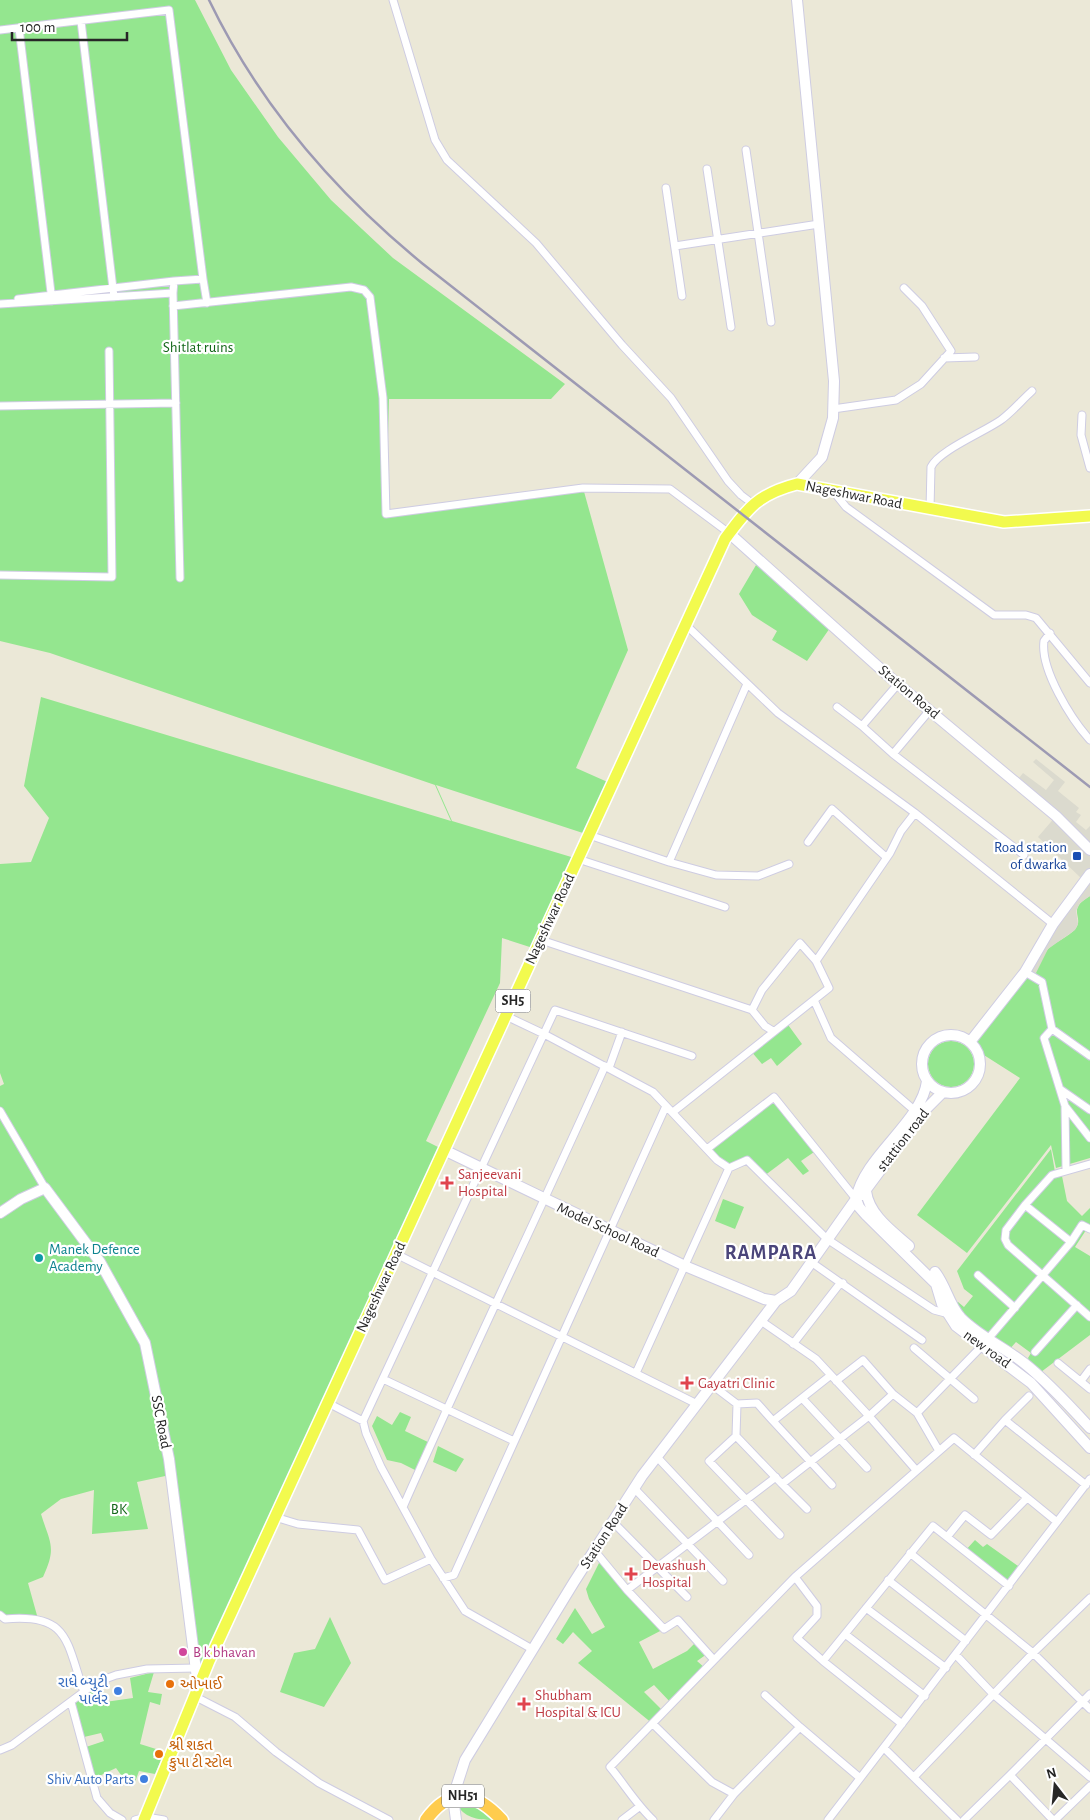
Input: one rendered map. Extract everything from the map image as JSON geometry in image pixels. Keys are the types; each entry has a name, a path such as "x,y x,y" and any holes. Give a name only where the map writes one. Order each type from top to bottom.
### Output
{"highway":[{"name":"NH51","path":"426,1820 432,1811 453,1798 468,1796 475,1798 502,1820"}],"main road":[{"name":"Nageshwar Road","path":"141,1819 196,1691 275,1517 729,533 746,510 753,504 776,489 797,484 1004,522 1090,516"}],"street":[{"path":"393,0 435,140 447,160 536,243 622,345 671,398 728,481 741,495 753,504"},
{"path":"797,0 834,381 833,409 822,457 797,484"},
{"path":"0,30 168,10 207,303"},
{"path":"81,21 114,297"},
{"path":"20,28 52,298"},
{"path":"746,150 771,322"},
{"path":"707,169 731,327"},
{"path":"666,188 682,296"},
{"path":"675,246 819,224"},
{"path":"0,303 52,298 113,288 203,279"},
{"path":"174,281 173,306 180,578"},
{"path":"173,306 351,287 364,290 370,297 383,398 386,514 583,488 670,489 729,533"},
{"path":"833,409 896,400 921,384 951,350 922,306 904,288"},
{"path":"52,298 173,294"},
{"path":"0,575 112,577 109,351"},
{"path":"944,358 975,357"},
{"path":"930,509 931,467 934,461 948,450 974,437 1003,418 1032,391"},
{"path":"0,406 176,403"},
{"path":"1082,415 1081,435 1090,468"},
{"path":"834,492 846,507 994,615 1031,616 1036,618 1090,683"},
{"name":"Station Road","path":"729,533 898,684 1056,816 1090,850"},
{"path":"686,624 778,713 915,813 1053,924"},
{"path":"1050,633 1044,641 1045,660 1068,711 1090,740"},
{"path":"670,862 747,684"},
{"path":"862,726 898,684"},
{"path":"837,707 862,726 893,754 1024,855"},
{"path":"893,754 930,710"},
{"path":"808,842 832,809 886,857"},
{"path":"816,960 886,857 901,830 915,813"},
{"path":"589,835 716,876 758,876 789,864"},
{"path":"578,859 725,907"},
{"path":"970,1042 1025,972 1053,924 1090,874"},
{"path":"540,940 752,1010 765,1026 773,1031"},
{"path":"673,1112 829,988 816,960 800,943 762,990 752,1010"},
{"path":"1025,972 1042,982 1052,1029 1090,1056"},
{"path":"814,1000 831,1038 914,1110"},
{"path":"532,1649 465,1611 431,1559 403,1507 370,1442 363,1421 555,1010 692,1056"},
{"path":"506,1016 653,1092 717,1160 729,1168"},
{"path":"1052,1029 1044,1038 1064,1106 1066,1170"},
{"path":"403,1507 494,1302 545,1200 622,1032"},
{"path":"922,1340 811,1262 856,1199 858,1190 870,1168 926,1091 927,1082 921,1064 927,1046 934,1040 952,1035 970,1042 979,1059 976,1078 962,1091 943,1092 927,1082"},
{"path":"1060,1089 1090,1110"},
{"name":"stattion road","path":"856,1199 866,1191 925,1110 943,1092"},
{"path":"707,1149 774,1097 856,1199"},
{"path":"444,1578 454,1575 666,1106"},
{"path":"1064,1106 1090,1138"},
{"name":"SSC Road","path":"0,1111 45,1188 100,1262 145,1343 169,1459 196,1668 196,1691"},
{"name":"Model School Road","path":"444,1150 685,1266 764,1299 776,1301"},
{"path":"636,1373 729,1168 747,1160 828,1239 934,1310 951,1312"},
{"path":"1090,1164 1052,1175 1025,1204 1006,1230 1005,1240 1090,1317"},
{"path":"0,1213 21,1199 45,1188"},
{"name":"new road","path":"866,1191 868,1201 873,1210 931,1267 944,1283 956,1326 1024,1363 1090,1428"},
{"path":"856,1199 861,1197 866,1199 873,1210"},
{"name":"new road","path":"856,1199 859,1207 866,1215 936,1284 951,1312"},
{"path":"1025,1204 1071,1242"},
{"path":"917,1413 985,1343 1044,1275 1071,1242 1082,1225 1090,1229"},
{"path":"396,1254 698,1404"},
{"name":"Station Road","path":"456,1820 453,1798 465,1760 594,1550 634,1488 657,1457 776,1301 791,1291 811,1262"},
{"path":"978,1275 1015,1308"},
{"path":"792,1344 838,1286 843,1283"},
{"path":"1035,1352 1077,1305"},
{"path":"761,1321 816,1359 916,1470"},
{"name":"new road","path":"985,1343 1031,1383 1090,1448"},
{"path":"914,1348 974,1399"},
{"path":"773,1421 802,1398 863,1360 893,1394 917,1413 939,1451"},
{"path":"1058,1363 1090,1389"},
{"path":"1081,1381 1090,1369"},
{"path":"383,1379 514,1441"},
{"path":"712,1385 737,1404 757,1403 832,1485"},
{"path":"782,1484 869,1416 893,1394"},
{"path":"974,1455 1029,1396"},
{"path":"802,1398 867,1468"},
{"path":"328,1403 363,1421"},
{"path":"737,1404 736,1436 709,1461 780,1534"},
{"path":"828,1820 1088,1482 1005,1420"},
{"path":"736,1436 807,1509"},
{"path":"653,1820 639,1807 630,1791 610,1767 795,1577 954,1438 1057,1522"},
{"path":"657,1457 749,1555"},
{"path":"627,1590 776,1477"},
{"path":"634,1488 722,1581"},
{"path":"947,1537 965,1515 992,1535 1027,1498"},
{"path":"275,1517 298,1524 358,1530 385,1580 431,1559"},
{"path":"613,1522 687,1597"},
{"path":"823,1661 933,1526 1009,1586"},
{"path":"594,1550 627,1590 664,1629 678,1620 714,1660"},
{"path":"910,1553 987,1614 1032,1653 1090,1709"},
{"path":"795,1577 817,1606 817,1616 796,1638 902,1724"},
{"path":"888,1580 966,1641"},
{"path":"914,1778 1032,1653 1090,1598"},
{"path":"866,1608 946,1668"},
{"path":"0,1615 5,1619 38,1618 53,1626 66,1638 84,1692"},
{"path":"845,1634 924,1696"},
{"path":"956,1655 993,1694 1090,1777"},
{"path":"0,1750 12,1745 97,1682 116,1675 147,1670 196,1668"},
{"path":"196,1691 235,1717 276,1752 319,1783 389,1820"},
{"path":"964,1820 1090,1694"},
{"path":"765,1695 860,1778"},
{"path":"71,1702 97,1798 110,1813 122,1820"},
{"path":"653,1724 712,1782 734,1794"},
{"path":"714,1820 734,1794 800,1727"},
{"path":"884,1748 957,1820"},
{"path":"1010,1775 1054,1820 1090,1786"},
{"path":"622,1820 639,1807"},
{"path":"141,1819 164,1820"}],"green space":[{"name":"Shitlat ruins","path":"0,0 195,0 231,70 278,137 331,200 393,258 565,384 551,399 389,399 386,514 583,488 628,650 576,768 612,784 589,835 436,785 452,821 578,859 536,949 502,938 500,983 426,1141 444,1150 198,1686 170,1475 137,1482 148,1529 92,1534 94,1490 61,1499 41,1514 51,1545 51,1552 43,1577 28,1583 38,1619 5,1619 0,1615 0,1086 4,1084 0,1073 0,864 31,862 49,818 24,786 41,697 451,821 435,785 50,653 0,641","holes":["52,1197 103,1257 109,1277"]},
{"path":"759,560 832,625 807,661 772,640 777,631 752,615 739,594"},
{"path":"1090,896 1090,1158 1056,1168 1051,1145 967,1253 917,1215 1020,1078 976,1050 970,1042 1025,972 1034,977 1041,959 1048,949 1076,928 1078,924 1077,909"},
{"path":"786,1022 802,1044 777,1066 771,1058 762,1064 750,1050"},
{"path":"946,1041 956,1041 968,1047 973,1055 973,1073 968,1081 960,1086 946,1087 938,1084 931,1077 928,1069 928,1059 931,1051 938,1044"},
{"path":"774,1097 817,1150 801,1161 809,1171 803,1175 788,1158 764,1176 747,1160 729,1168 707,1149"},
{"path":"1051,1149 1055,1172 1061,1171 1067,1201 1082,1216 1090,1208 1090,1224 1075,1247 1090,1256 1090,1335 1041,1372 1031,1364 1028,1358 1031,1353 1016,1342 1008,1351 951,1304 958,1302 964,1307 973,1296 964,1289 957,1271"},
{"path":"723,1199 744,1207 735,1229 715,1221"},
{"path":"400,1412 411,1417 405,1431 430,1443 417,1471 401,1463 387,1460 372,1426 377,1416 392,1425"},
{"path":"438,1446 464,1459 456,1472 433,1462"},
{"path":"975,1540 983,1547 987,1544 1021,1568 1009,1586 965,1551"},
{"path":"601,1559 664,1629 639,1642 653,1669 687,1651 697,1641 707,1654 697,1661 705,1668 672,1704 654,1685 644,1692 664,1712 653,1724 578,1663 592,1651 573,1632 563,1644 556,1639 575,1608 592,1634 605,1627 589,1599 586,1589"},
{"path":"330,1617 351,1663 324,1707 280,1692 294,1653 315,1649"},
{"path":"154,1672 148,1692 162,1694 160,1705 150,1702 140,1744 156,1749 153,1758 161,1760 155,1774 139,1771 134,1785 131,1783 129,1786 116,1768 93,1779 86,1747 104,1741 101,1733 84,1737 73,1705 102,1683 105,1702 133,1698 130,1678"},
{"path":"474,1801 498,1820 472,1817 459,1808 459,1804"}],"shaded area":[{"path":"1036,759 1065,782 1058,791 1079,808 1076,812 1081,815 1076,822 1086,830 1090,826 1090,896 1080,903 1076,911 1078,924 1075,930 1048,949 1034,977 1025,972 1081,878 1038,837 1056,816 1016,782 1023,773 1046,790 1054,780 1033,762"}],"railway":[{"path":"209,0 251,75 301,144 329,176 390,236 423,264 1090,787"}],"place":[{"name":"Road station of dwarka","path":"1077,856"},
{"name":"Sanjeevani Hospital","path":"447,1183"},
{"name":"Manek Defence Academy","path":"39,1258"},
{"name":"Gayatri Clinic","path":"687,1383"},
{"name":"Devashush Hospital","path":"631,1574"},
{"name":"B k bhavan","path":"183,1652"},
{"name":"ઓખાઈ","path":"170,1684"},
{"name":"રાધે બ્યુટી પાર્લર","path":"118,1691"},
{"name":"Shubham Hospital & ICU","path":"524,1704"},
{"name":"શ્રી શકત કુપા ટી સ્ટોલ","path":"159,1754"},
{"name":"Shiv Auto Parts","path":"144,1779"}],"district":[{"name":"RAMPARA","path":"771,1253"}],"park label":[{"name":"BK","path":"119,1509"}]}
